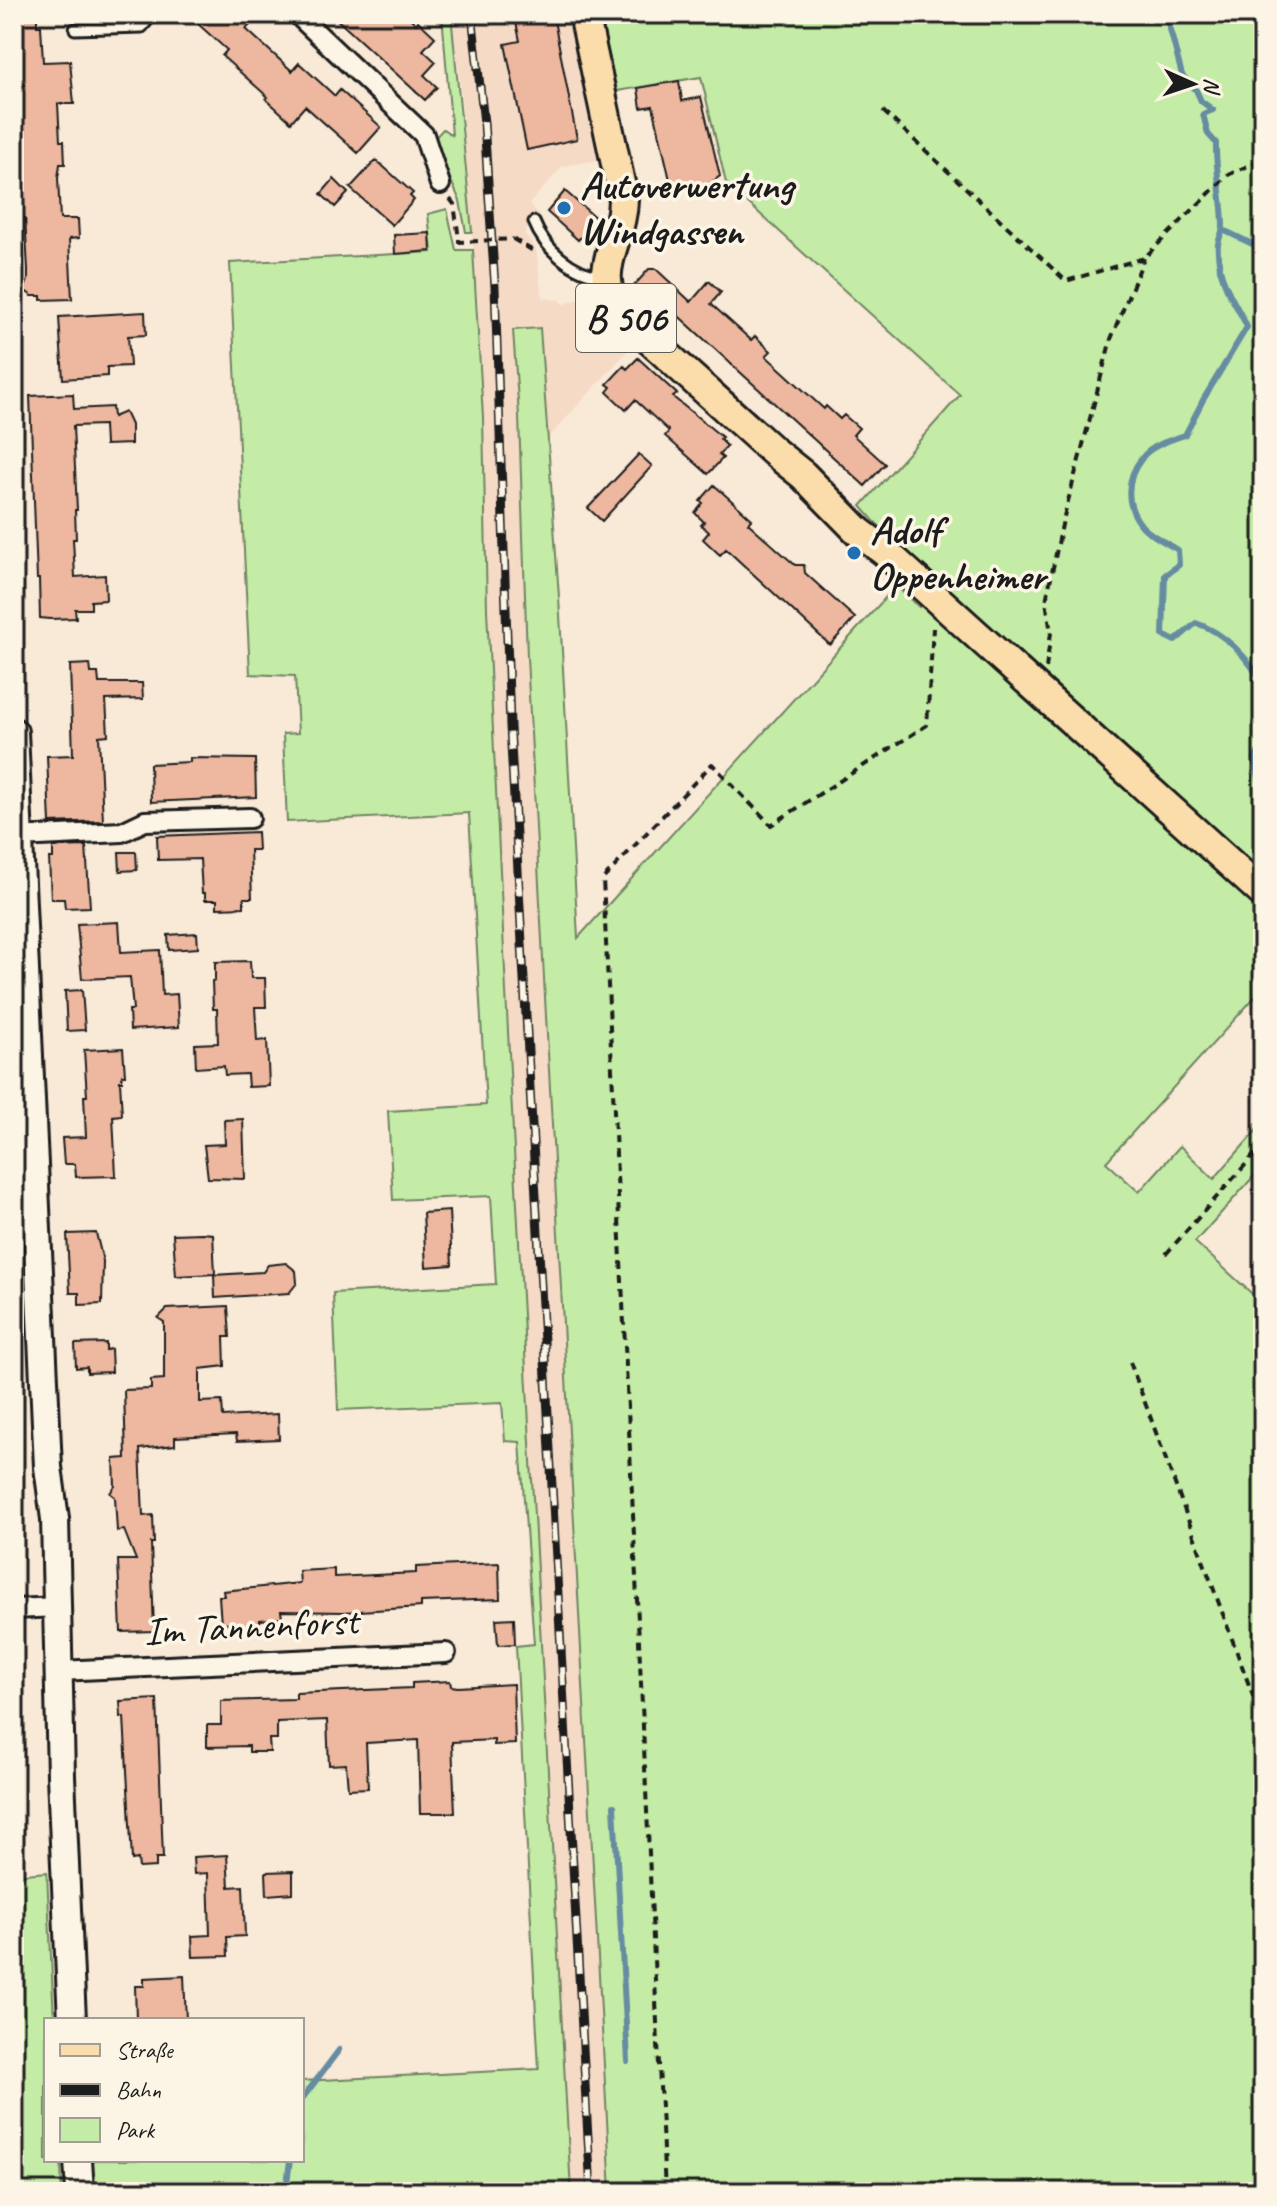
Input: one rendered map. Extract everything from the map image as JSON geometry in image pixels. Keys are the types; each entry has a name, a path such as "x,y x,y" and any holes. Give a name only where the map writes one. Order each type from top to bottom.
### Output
{"main road":[{"name":"B 506","path":"584,14 623,197 621,227 607,263 606,276 607,290 620,313 1263,893"},
{"path":"14,732 19,837 22,1104 55,1519 61,1776 72,2018"},
{"path":"78,2162 80,2192"}],"street":[{"path":"301,14 302,19 424,135 440,184"},
{"path":"19,837 122,832 145,821 250,818"},
{"path":"14,1609 58,1607"},
{"name":"Im Tannenforst","path":"59,1671 446,1653"}],"lane":[{"path":"75,29 142,27 153,14"},
{"path":"534,222 540,238 573,267 593,275 606,276"}],"path":[{"path":"883,111 1066,281 1144,258"},
{"path":"1041,675 1049,661 1051,633 1046,601 1063,520 1111,339 1144,258 1228,175 1263,159"},
{"path":"454,204 459,242 513,239 543,257"},
{"path":"665,2192 603,879 712,764 771,825 927,725 935,597"},
{"path":"1166,1254 1263,1145"},
{"path":"1130,1362 1263,1723"}],"shaded area":[{"path":"451,14 570,14 600,160 563,166 529,204 540,215 524,233 536,249 542,298 559,300 563,304 581,299 631,347 548,438 540,328 513,330 527,657 611,2192 571,2192 487,610 478,310 460,82"}],"green space":[{"path":"442,14 451,14 472,232 466,232 460,201 433,140 443,129 452,135"},
{"path":"600,14 1263,14 1263,872 861,506 960,395 726,183 701,77 617,91"},
{"path":"447,209 456,250 473,250 483,417 487,610 513,1132 571,2192 91,2192 89,2162 304,2162 304,2081 539,2069 516,1646 534,1644 520,1442 505,1441 502,1403 338,1410 333,1293 496,1284 491,1196 393,1200 388,1111 486,1105 469,813 287,822 283,734 298,733 295,676 250,674 230,263 432,252 428,214"},
{"path":"540,328 578,938 896,586 919,607 925,601 1263,907 1263,988 1106,1162 1139,1192 1180,1146 1214,1179 1263,1123 1263,1166 1195,1242 1260,1301 1263,1299 1263,2192 611,2192 527,657 513,330"},
{"path":"47,1872 54,2018 44,2018 44,2162 61,2162 62,2192 14,2192 14,1875"}],"building":[{"path":"14,14 37,14 37,26 41,26 43,62 70,61 74,104 58,104 65,164 60,164 58,178 60,219 78,219 79,238 69,239 72,299 41,300 41,296 32,296 24,290 28,269 25,218 21,218 14,94"},
{"path":"187,14 237,14 250,25 246,29 292,71 299,63 335,96 340,90 381,127 358,153 305,106 291,122 222,56 227,50"},
{"path":"331,14 406,14 416,24 418,21 435,37 423,50 436,62 424,75 437,87 425,100"},
{"path":"553,15 577,139 527,150 505,44 520,41 516,22"},
{"path":"679,81 682,101 701,97 720,176 709,184 673,193 653,106 641,108 638,88"},
{"path":"376,160 413,193 410,196 414,200 392,225 350,188"},
{"path":"334,179 348,193 335,207 321,194"},
{"path":"565,191 598,220 578,240 547,212"},
{"path":"430,233 431,251 395,254 394,235"},
{"path":"649,269 656,269 691,302 709,281 721,292 711,304 751,340 755,336 771,351 766,356 824,409 826,406 840,419 844,415 859,428 853,435 885,464 865,486 672,310 665,317 632,288"},
{"path":"145,312 146,335 128,336 130,366 107,367 107,376 63,379 59,317"},
{"path":"638,358 677,394 673,397 722,437 720,439 727,446 719,455 723,458 708,474 665,436 669,431 635,400 626,410 607,392 611,387 607,384 624,366 627,369"},
{"path":"73,394 74,409 112,407 113,417 125,412 131,425 131,444 105,445 104,425 73,426 77,510 76,539 73,539 75,577 105,575 106,600 91,601 91,609 75,609 76,618 40,618 30,396"},
{"path":"639,454 652,466 602,521 588,508"},
{"path":"714,485 752,519 748,523 795,565 804,565 805,573 855,618 830,645 726,549 720,555 703,539 709,532 695,513 703,503 700,501"},
{"path":"90,664 91,673 98,673 99,683 142,683 143,699 106,700 108,735 99,736 103,821 50,823 47,756 73,755 70,665"},
{"path":"190,758 255,759 256,797 151,802 150,764 190,762"},
{"path":"257,832 258,850 250,850 252,898 244,898 244,907 217,908 217,900 205,900 200,859 158,860 157,836"},
{"path":"86,846 90,907 65,908 64,899 51,899 49,858 53,858 53,847"},
{"path":"119,852 136,852 137,870 120,871"},
{"path":"119,922 121,952 160,950 162,995 177,994 179,1027 130,1030 129,1010 133,1010 130,977 82,979 77,924"},
{"path":"197,933 198,948 169,950 168,935"},
{"path":"250,961 251,978 265,978 266,1007 255,1007 257,1041 267,1040 269,1086 248,1087 247,1074 225,1075 224,1066 196,1068 195,1044 218,1043 217,1009 213,1009 215,962"},
{"path":"82,990 85,1030 67,1031 65,991"},
{"path":"123,1048 125,1075 120,1081 122,1115 113,1116 116,1176 76,1177 75,1164 64,1164 62,1138 86,1137 84,1050"},
{"path":"243,1119 245,1179 208,1178 204,1145 225,1144 224,1120"},
{"path":"449,1211 452,1265 426,1267 423,1213"},
{"path":"96,1233 103,1261 102,1304 79,1305 79,1293 70,1293 67,1234"},
{"path":"173,1234 213,1234 215,1274 176,1276"},
{"path":"286,1263 296,1271 297,1283 289,1293 215,1298 214,1275 263,1272 268,1265"},
{"path":"228,1306 230,1337 224,1337 225,1366 200,1369 200,1402 222,1401 223,1417 278,1414 279,1439 237,1441 236,1434 175,1437 175,1445 140,1449 143,1516 153,1515 154,1631 121,1632 118,1560 136,1560 124,1530 117,1531 115,1497 110,1493 115,1486 114,1459 126,1458 124,1390 151,1389 151,1380 164,1379 164,1322 158,1318 167,1309"},
{"path":"106,1343 106,1350 111,1349 112,1372 87,1373 87,1367 76,1368 75,1344"},
{"path":"499,1563 500,1599 421,1602 421,1607 344,1612 281,1611 282,1618 260,1620 260,1625 232,1627 231,1623 221,1624 219,1596 224,1596 223,1591 300,1583 299,1571 334,1569 334,1577 416,1573 416,1567"},
{"path":"514,1618 515,1644 498,1645 496,1619"},
{"path":"450,1681 451,1686 458,1687 513,1684 515,1744 494,1745 494,1740 452,1742 455,1813 420,1813 418,1740 366,1743 368,1788 348,1789 346,1764 329,1765 327,1720 277,1722 277,1739 269,1739 270,1752 249,1752 249,1746 207,1747 207,1725 221,1725 221,1701 296,1699 296,1693 412,1688 412,1683"},
{"path":"157,1699 163,1858 156,1858 156,1867 139,1868 138,1859 132,1860 124,1717 121,1717 120,1701"},
{"path":"227,1855 229,1887 243,1886 245,1936 227,1937 228,1956 193,1957 192,1936 210,1935 208,1873 194,1874 193,1857"},
{"path":"293,1871 293,1893 267,1895 266,1872"},
{"path":"184,1976 186,2018 136,2018 135,1986 144,1986 144,1978"}],"waterway":[{"path":"1166,14 1182,75 1196,90 1201,101 1213,110 1203,114 1208,134 1216,143 1223,226 1218,247 1220,269 1228,292 1247,327 1185,435 1150,450 1136,466 1130,483 1130,501 1142,526 1178,550 1179,565 1165,575 1163,635 1175,641 1196,623 1206,627 1235,648 1263,685"},
{"path":"1223,230 1263,249"},
{"path":"1263,746 1255,758 1263,786"},
{"path":"614,1806 628,2061"},
{"path":"304,2096 339,2050"},
{"path":"286,2192 290,2162"}],"railway":[{"path":"472,14 484,123 495,287 510,726 591,2192"}],"place":[{"name":"Autoverwertung Windgassen","path":"564,208"},
{"name":"Adolf Oppenheimer","path":"854,553"}]}
